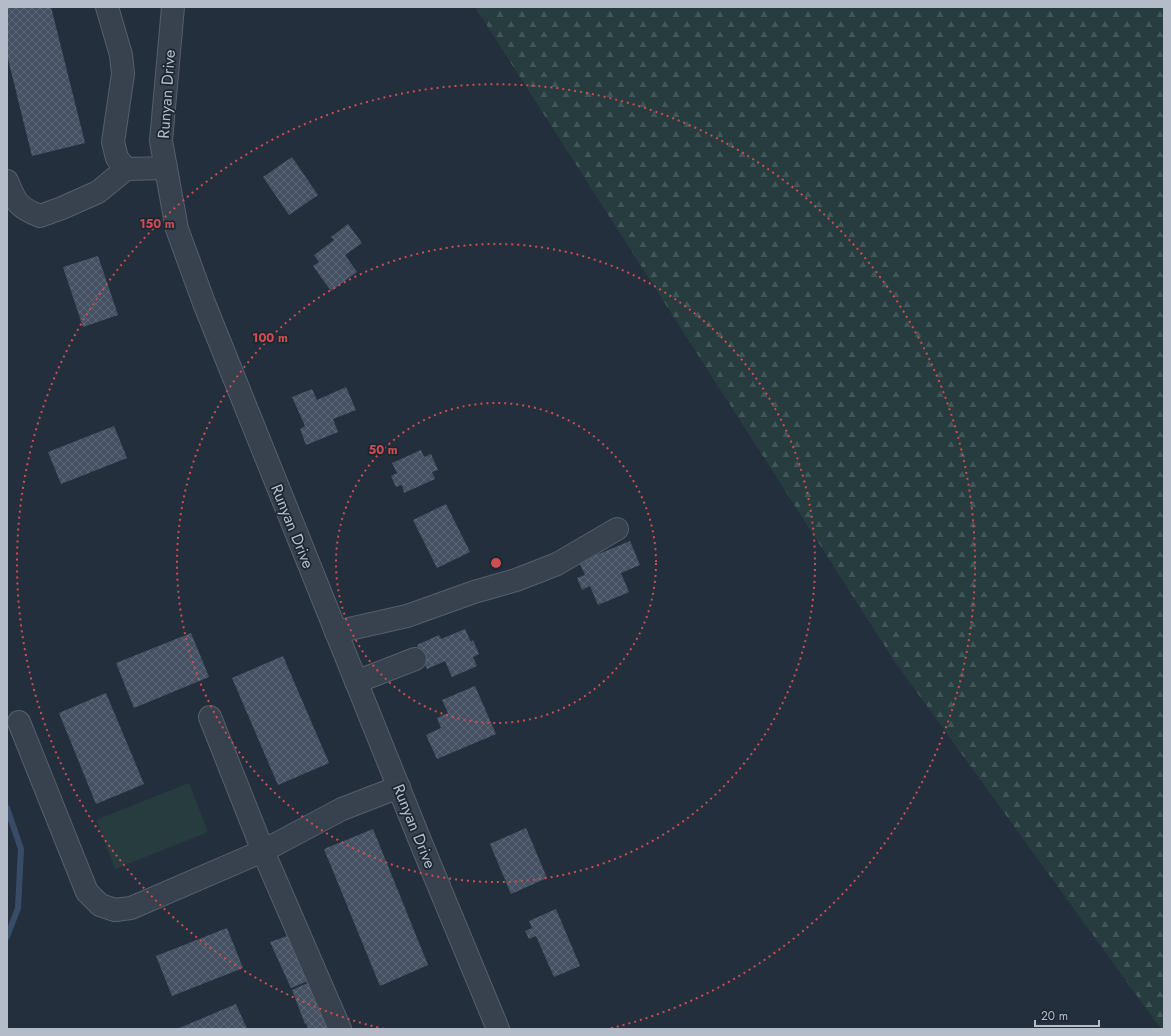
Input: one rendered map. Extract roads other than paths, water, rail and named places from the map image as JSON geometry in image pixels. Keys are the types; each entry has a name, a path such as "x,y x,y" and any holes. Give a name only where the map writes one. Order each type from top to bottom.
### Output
{"street":[{"path":"107,7 121,55 123,74 113,142 117,158 126,169"},
{"name":"Runyan Drive","path":"173,7 161,141 177,229 204,303 356,682 498,1029"},
{"path":"7,181 14,198 20,207 40,216 98,192 126,169 166,168"},
{"path":"336,632 407,616 474,592 516,580 557,564 617,529"},
{"path":"356,682 416,659"},
{"path":"210,717 263,850 340,1029"},
{"path":"19,722 87,892 100,905 115,910 131,908 263,850 342,809 399,787"}],"waterway":[{"path":"7,808 21,849 18,908 7,937"}]}
